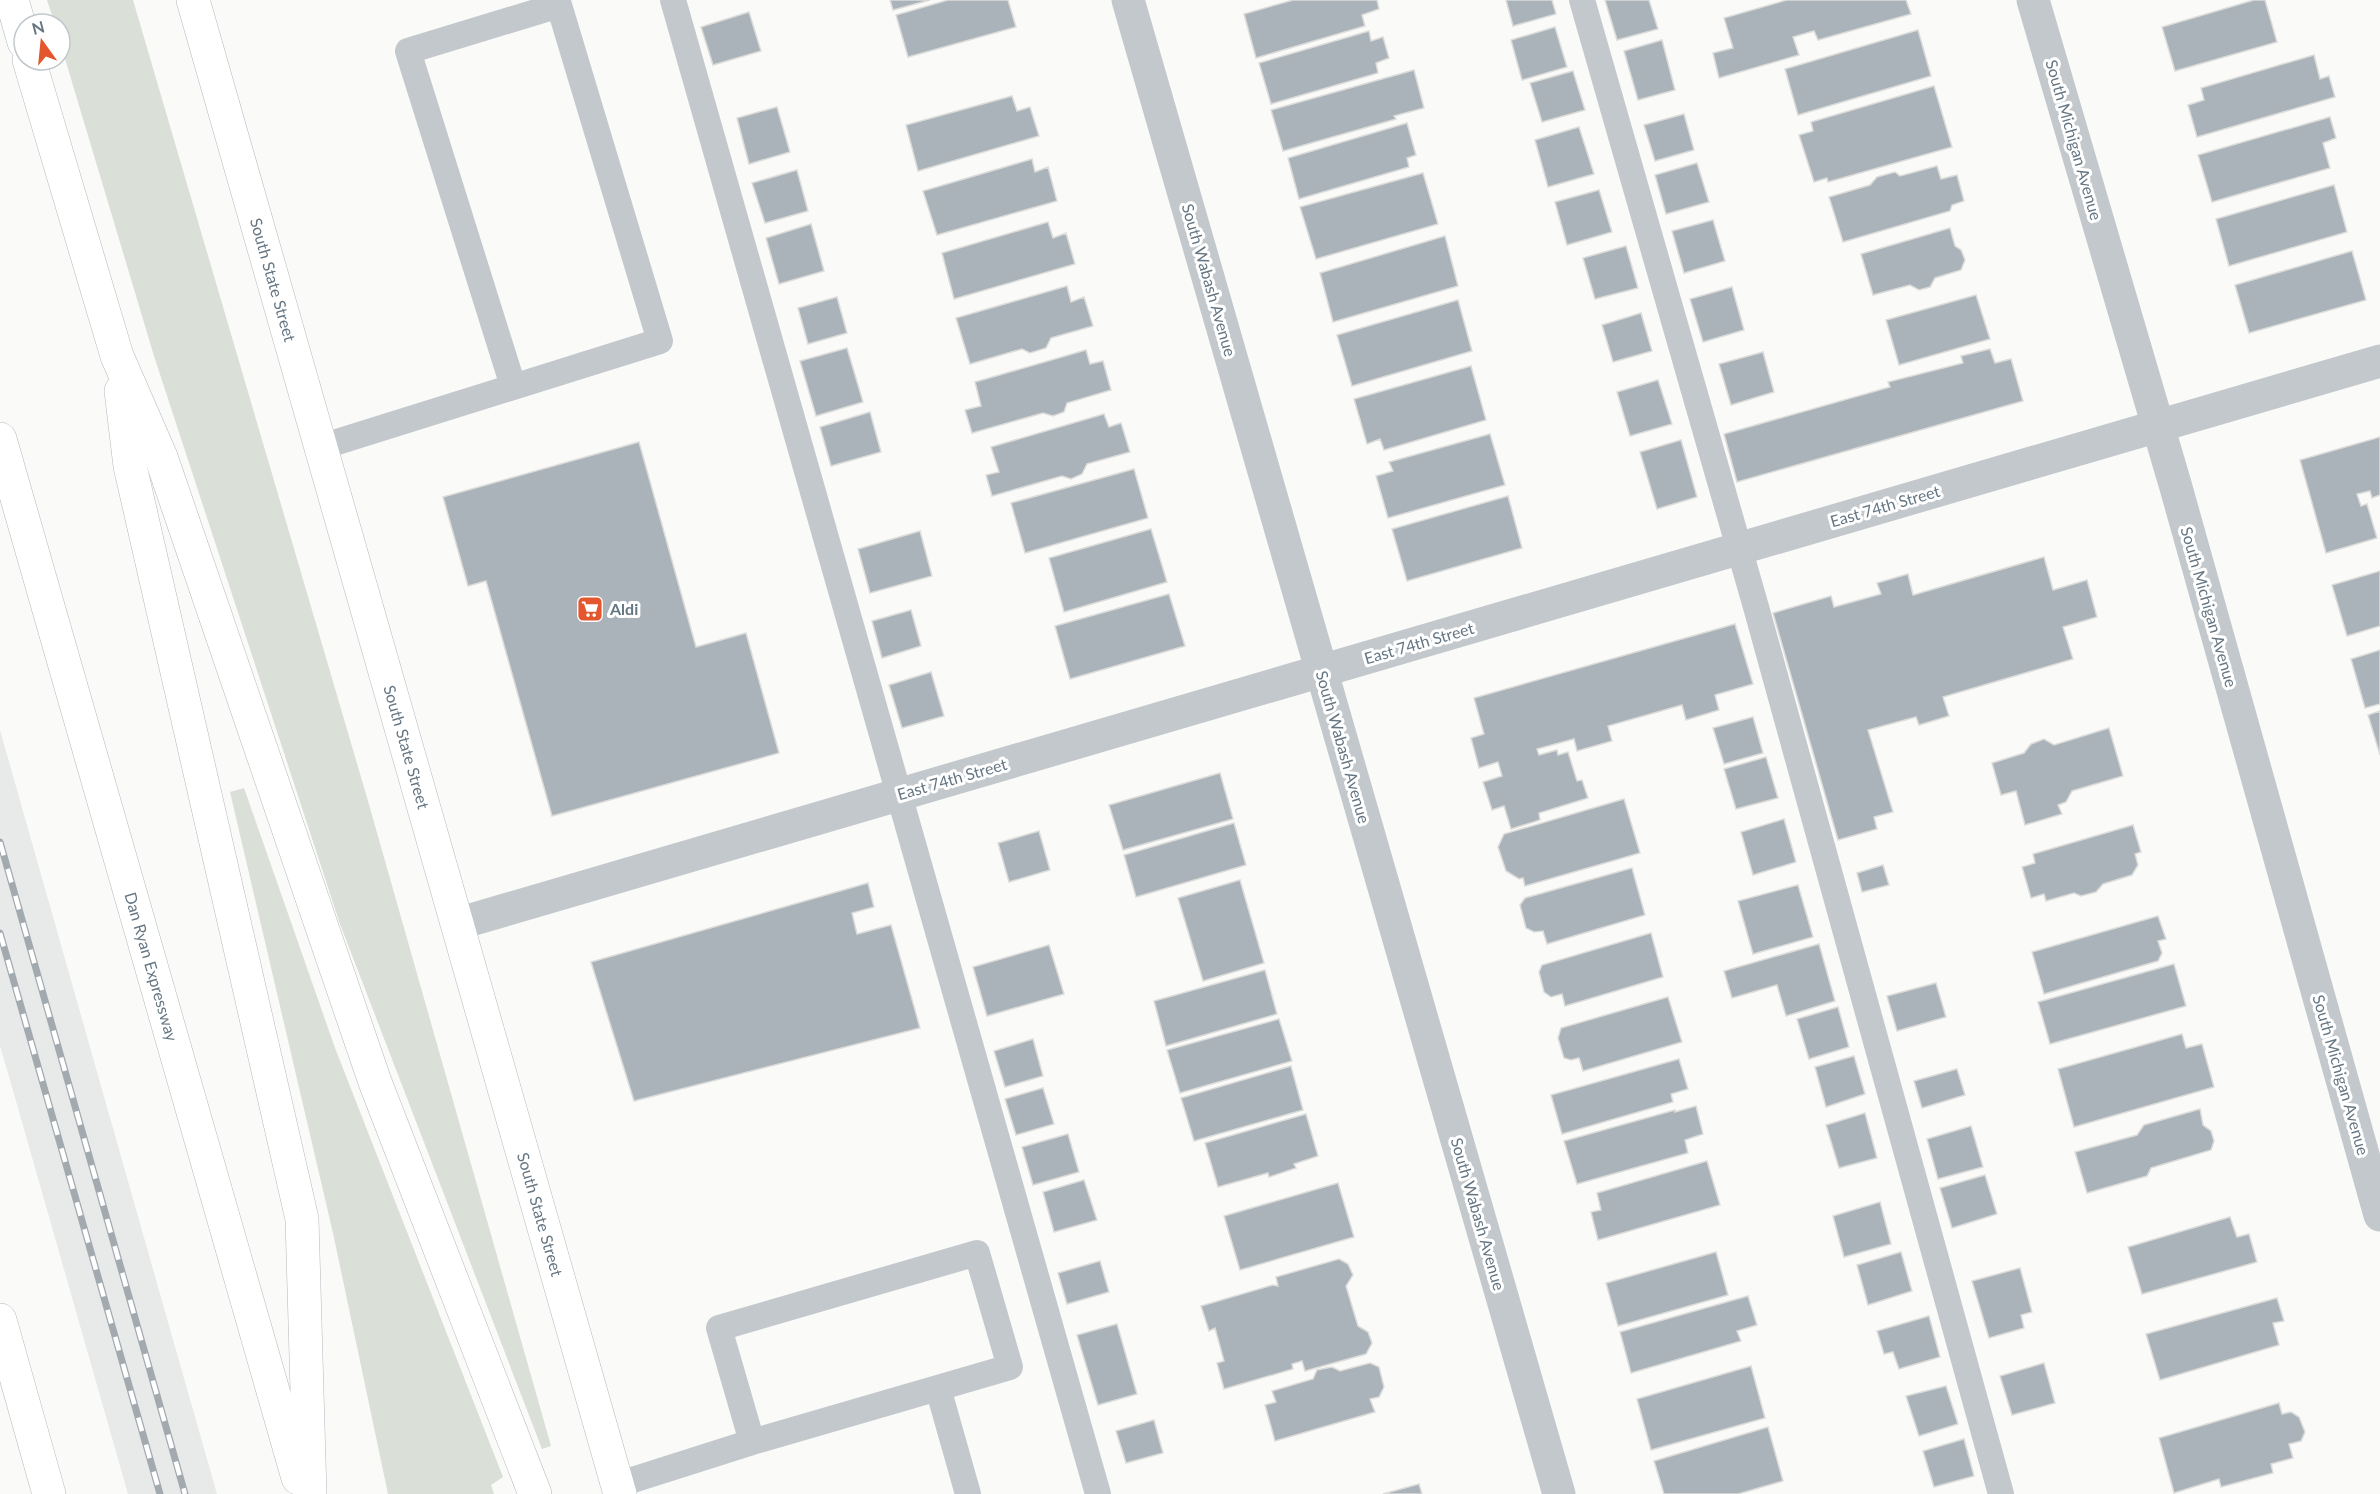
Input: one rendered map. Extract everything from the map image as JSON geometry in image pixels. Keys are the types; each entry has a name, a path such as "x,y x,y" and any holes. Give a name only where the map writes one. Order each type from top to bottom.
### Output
{"main road":[{"name":"South State Street","path":"193,0 618,1490"},
{"path":"33,72 117,356 161,457 375,1082 535,1494"},
{"path":"117,356 130,466 302,1219 310,1494"},
{"name":"Dan Ryan Expressway","path":"0,439 302,1494"},
{"path":"0,1320 49,1494"}],"street":[{"name":"South Wabash Avenue","path":"1128,0 1559,1494"},
{"name":"South Michigan Avenue","path":"2033,0 2158,426 2380,1215"},
{"name":"East 74th Street","path":"457,924 2380,361"}],"lane":[{"path":"673,0 1098,1494"},
{"path":"1582,0 1739,549 2001,1494"},
{"path":"321,447 660,341 560,5 408,51 513,386"},
{"path":"618,1490 752,1442 1010,1367 977,1253 719,1328 752,1442"},
{"path":"938,1388 968,1494"}],"shaded area":[{"path":"47,0 133,0 368,801 551,1446 542,1449 340,924 154,356 69,72 72,72 72,12 51,12"},
{"path":"0,730 217,1494 128,1494 0,1046"},
{"path":"244,788 335,1048 503,1477 491,1485 494,1494 388,1494 333,1233 230,792"}],"building":[{"path":"890,0 930,0 893,10"},
{"path":"948,0 1008,0 1016,27 908,57 896,15"},
{"path":"1293,0 1377,0 1379,9 1362,15 1365,26 1256,58 1244,14"},
{"path":"1506,0 1552,0 1556,14 1513,26"},
{"path":"1605,0 1649,0 1658,29 1617,40"},
{"path":"1787,0 1906,0 1911,14 1818,40 1814,31 1793,37 1799,55 1719,78 1713,53 1733,48 1724,18"},
{"path":"2254,0 2265,0 2277,42 2175,71 2162,27"},
{"path":"749,12 761,51 713,65 701,27"},
{"path":"1555,27 1567,67 1522,80 1511,40"},
{"path":"1918,30 1931,76 1798,115 1785,69"},
{"path":"1369,31 1371,41 1383,37 1389,58 1376,63 1378,73 1271,104 1259,63"},
{"path":"1662,40 1675,90 1638,100 1624,51"},
{"path":"2314,55 2320,79 2329,76 2335,97 2197,137 2188,105 2204,100 2201,88"},
{"path":"1414,70 1424,108 1394,116 1396,119 1283,151 1271,110"},
{"path":"1573,71 1585,110 1542,122 1530,83"},
{"path":"1934,86 1952,147 1828,182 1827,178 1814,182 1799,135 1813,131 1811,122"},
{"path":"1012,96 1017,111 1030,107 1039,136 918,171 906,125"},
{"path":"777,107 790,152 749,164 737,118"},
{"path":"1684,114 1694,150 1655,161 1644,125"},
{"path":"2330,117 2336,138 2323,143 2330,168 2212,202 2198,155"},
{"path":"1407,123 1416,155 1407,158 1409,167 1299,199 1288,158"},
{"path":"1579,127 1594,174 1548,187 1535,140"},
{"path":"1032,159 1035,172 1048,167 1057,201 937,235 923,191"},
{"path":"1697,163 1709,202 1666,214 1655,175"},
{"path":"1937,166 1941,179 1957,175 1964,201 1952,205 1950,211 1843,242 1829,197 1870,185 1877,177 1895,172 1900,176"},
{"path":"797,170 808,211 765,223 752,183"},
{"path":"1423,173 1438,224 1316,259 1300,207"},
{"path":"2334,185 2347,232 2229,266 2216,219"},
{"path":"1599,190 1612,232 1567,245 1555,202"},
{"path":"1713,220 1725,261 1684,273 1672,231"},
{"path":"1048,222 1053,238 1066,233 1075,264 954,299 942,253"},
{"path":"811,224 824,271 779,284 766,238"},
{"path":"1950,228 1955,246 1961,250 1965,260 1961,270 1935,278 1930,287 1919,290 1910,285 1873,295 1861,254"},
{"path":"1445,236 1458,286 1333,322 1320,273"},
{"path":"1626,246 1638,288 1595,299 1583,258"},
{"path":"2352,251 2366,300 2249,333 2235,285"},
{"path":"1067,286 1071,302 1084,297 1093,326 1051,338 1046,348 1030,353 1022,349 970,364 956,318"},
{"path":"1732,287 1744,330 1703,342 1690,299"},
{"path":"1976,295 1990,339 1899,365 1886,320"},
{"path":"837,297 847,333 808,344 798,308"},
{"path":"1458,300 1472,351 1352,386 1337,335"},
{"path":"1641,313 1652,351 1613,362 1602,325"},
{"path":"847,348 863,402 816,416 800,361"},
{"path":"1990,349 1995,363 2011,359 2023,401 1737,482 1724,434 1890,387 1888,382 1963,363 1961,356"},
{"path":"1086,350 1090,364 1103,361 1111,390 1067,403 1064,412 1053,416 1043,413 972,433 965,410 981,406 975,382"},
{"path":"1763,352 1774,392 1731,405 1719,364"},
{"path":"1471,366 1486,420 1384,450 1380,439 1367,444 1354,399"},
{"path":"1658,380 1672,424 1630,436 1617,392"},
{"path":"870,412 881,452 831,466 820,427"},
{"path":"1104,414 1109,427 1121,423 1130,452 1087,464 1082,474 1071,479 1062,476 992,496 986,475 999,472 991,447"},
{"path":"1490,434 1505,485 1388,518 1376,476 1393,471 1389,462"},
{"path":"2380,437 2380,495 2372,498 2370,491 2357,494 2361,506 2367,504 2377,538 2326,553 2300,460"},
{"path":"1681,440 1697,497 1657,509 1640,452"},
{"name":"Aldi","path":"639,442 696,647 746,633 779,753 552,816 486,581 468,586 443,497"},
{"path":"1134,469 1148,518 1025,553 1011,503"},
{"path":"1508,496 1522,548 1407,581 1392,529"},
{"path":"1151,529 1167,582 1064,612 1049,558"},
{"path":"920,531 932,576 870,593 858,549"},
{"path":"2044,557 2053,590 2087,580 2097,617 2063,627 2073,659 1943,697 1949,716 1919,725 1916,717 1868,730 1893,812 1874,817 1877,829 1838,840 1773,613 1831,596 1834,607 1881,594 1877,583 1908,574 1913,595"},
{"path":"2380,571 2380,626 2347,636 2332,585"},
{"path":"1169,594 1185,646 1070,679 1055,626"},
{"path":"911,610 921,646 882,658 872,621"},
{"path":"1735,624 1753,684 1715,695 1719,710 1686,720 1682,705 1608,726 1612,741 1577,751 1574,739 1537,749 1539,755 1557,750 1558,755 1568,752 1577,781 1582,780 1588,798 1539,813 1540,820 1511,829 1504,806 1492,810 1483,782 1502,776 1498,762 1479,768 1471,738 1484,734 1474,698"},
{"path":"2380,650 2380,704 2365,708 2351,659"},
{"path":"931,672 944,716 902,728 889,685"},
{"path":"2380,711 2380,755 2368,715"},
{"path":"1753,717 1763,753 1724,764 1713,728"},
{"path":"2109,728 2123,776 2072,791 2066,802 2058,805 2062,814 2025,825 2016,791 2001,795 1992,763 2024,753 2031,744 2044,739 2054,745"},
{"path":"1766,757 1778,798 1736,809 1724,769"},
{"path":"1220,773 1233,819 1123,850 1109,805"},
{"path":"1624,799 1640,853 1525,886 1523,878 1519,879 1506,871 1498,847 1504,834"},
{"path":"1784,819 1796,862 1753,875 1741,832"},
{"path":"1234,823 1246,865 1136,897 1124,855"},
{"path":"2133,825 2141,852 2135,854 2138,865 2132,875 2103,884 2096,892 2081,896 2074,893 2046,901 2044,894 2031,898 2022,867 2035,863 2033,854"},
{"path":"1039,831 1050,870 1009,882 998,843"},
{"path":"1883,865 1889,885 1862,892 1857,873"},
{"path":"1632,868 1645,915 1547,944 1543,931 1534,932 1526,928 1520,905 1525,898"},
{"path":"1240,880 1264,963 1203,981 1178,898"},
{"path":"868,883 874,907 852,913 857,934 891,925 920,1028 634,1101 591,962"},
{"path":"1798,885 1813,937 1753,954 1738,901"},
{"path":"2158,916 2166,939 2158,941 2162,953 2158,961 2044,994 2032,952"},
{"path":"1651,933 1663,977 1565,1006 1562,994 1551,997 1544,992 1539,972 1542,965"},
{"path":"1819,944 1835,1001 1786,1016 1777,985 1732,998 1724,971"},
{"path":"1049,945 1064,994 987,1016 973,967"},
{"path":"2174,964 2186,1006 2050,1044 2038,1002"},
{"path":"1265,970 1277,1014 1166,1046 1154,1001"},
{"path":"1936,983 1946,1017 1897,1031 1887,996"},
{"path":"1668,997 1682,1042 1583,1071 1579,1058 1571,1060 1564,1058 1558,1038 1561,1028"},
{"path":"1838,1007 1849,1047 1809,1059 1797,1019"},
{"path":"1279,1019 1292,1061 1180,1093 1167,1050"},
{"path":"2182,1034 2186,1048 2202,1044 2214,1087 2074,1127 2058,1069"},
{"path":"1033,1039 1043,1076 1005,1087 994,1051"},
{"path":"1854,1056 1865,1094 1826,1107 1815,1067"},
{"path":"1679,1059 1688,1089 1671,1094 1673,1102 1562,1134 1551,1095"},
{"path":"1291,1066 1303,1110 1194,1141 1181,1098"},
{"path":"1957,1069 1965,1095 1922,1108 1914,1081"},
{"path":"1043,1088 1054,1124 1016,1135 1005,1099"},
{"path":"1696,1106 1703,1134 1685,1140 1688,1153 1577,1184 1564,1141"},
{"path":"2200,1109 2203,1125 2211,1131 2214,1141 2211,1150 2151,1168 2147,1176 2087,1193 2075,1152 2137,1135 2144,1125"},
{"path":"1865,1113 1877,1158 1839,1168 1826,1125"},
{"path":"1306,1114 1318,1156 1294,1164 1296,1168 1269,1177 1268,1173 1218,1187 1205,1143"},
{"path":"1971,1126 1983,1167 1938,1179 1927,1139"},
{"path":"1068,1134 1079,1172 1033,1185 1022,1147"},
{"path":"1707,1161 1720,1205 1598,1240 1591,1212 1601,1210 1597,1193"},
{"path":"1985,1175 1997,1214 1952,1228 1940,1188"},
{"path":"1084,1180 1097,1220 1054,1232 1043,1192"},
{"path":"1338,1183 1354,1237 1240,1270 1224,1216"},
{"path":"1880,1202 1891,1244 1844,1257 1833,1216"},
{"path":"2230,1217 2237,1237 2249,1234 2257,1262 2142,1294 2128,1247"},
{"path":"1716,1252 1728,1295 1618,1326 1606,1283"},
{"path":"1901,1252 1912,1291 1868,1305 1857,1265"},
{"path":"1339,1259 1348,1264 1353,1275 1346,1286 1358,1326 1368,1332 1372,1343 1366,1354 1305,1371 1302,1361 1292,1364 1293,1369 1224,1389 1217,1363 1224,1361 1215,1328 1209,1331 1201,1306 1273,1285 1278,1286 1276,1277"},
{"path":"1100,1261 1109,1292 1067,1304 1058,1273"},
{"path":"2020,1268 2032,1312 2021,1315 2024,1328 1989,1338 1972,1281"},
{"path":"1748,1296 1757,1325 1737,1331 1741,1341 1631,1373 1620,1332"},
{"path":"2277,1298 2284,1321 2273,1323 2279,1345 2160,1380 2146,1334"},
{"path":"1929,1316 1940,1357 1899,1369 1893,1352 1884,1354 1877,1331"},
{"path":"1117,1324 1137,1394 1098,1405 1077,1335"},
{"path":"1370,1363 1379,1367 1384,1387 1379,1397 1370,1399 1375,1412 1275,1441 1265,1405 1276,1402 1272,1391 1313,1379 1317,1370 1332,1367 1340,1371"},
{"path":"2044,1363 2055,1403 2012,1415 2000,1376"},
{"path":"1751,1366 1765,1418 1651,1450 1637,1399"},
{"path":"1946,1386 1958,1424 1919,1436 1906,1396"},
{"path":"2279,1403 2282,1414 2291,1412 2299,1417 2305,1432 2301,1441 2289,1444 2293,1458 2271,1464 2273,1473 2221,1487 2219,1479 2174,1493 2159,1438"},
{"path":"1154,1420 1163,1453 1126,1463 1116,1431"},
{"path":"1768,1427 1783,1481 1738,1494 1664,1494 1654,1461"},
{"path":"1964,1439 1974,1476 1934,1487 1923,1451"},
{"path":"1419,1484 1422,1494 1383,1494"}],"railway":[{"path":"0,842 185,1494"},
{"path":"0,933 160,1494"}],"place":[{"name":"Aldi","path":"590,609"}]}
